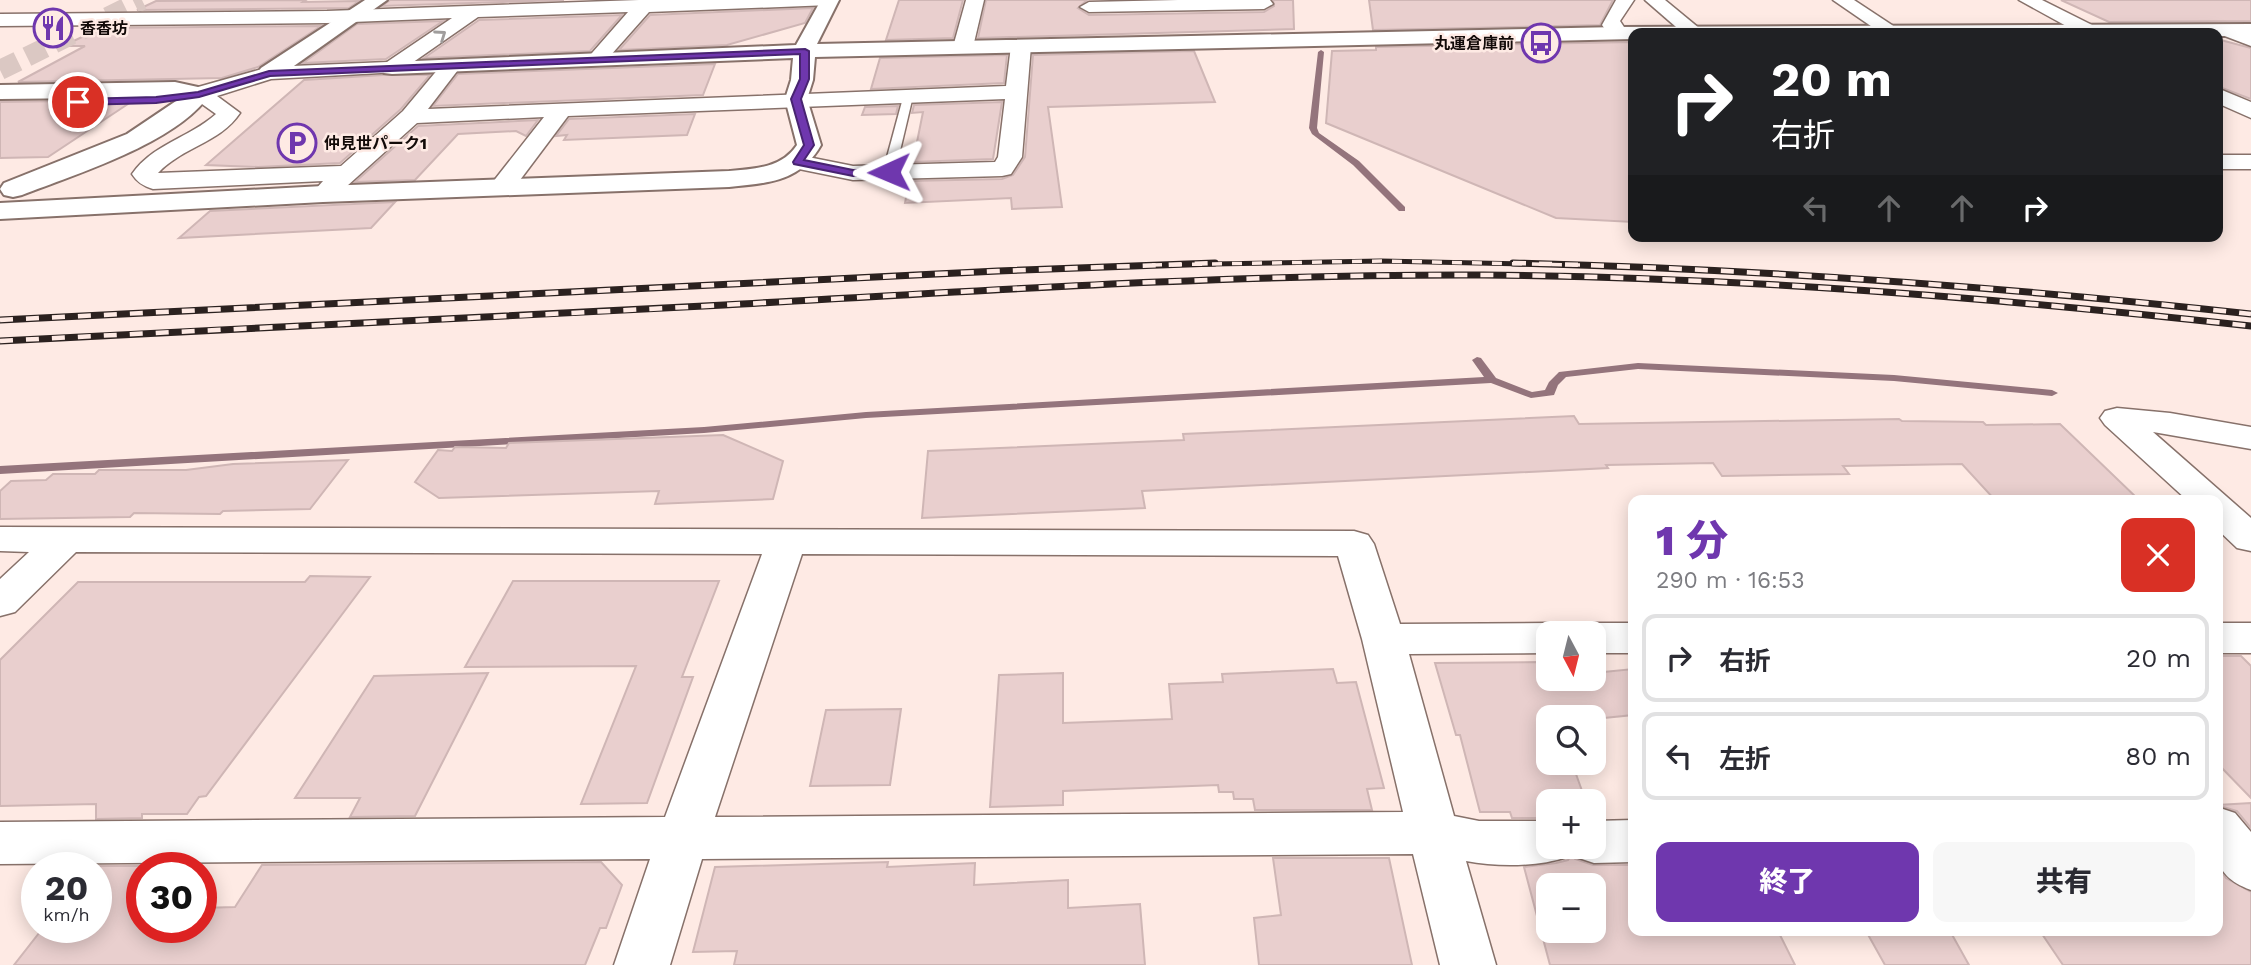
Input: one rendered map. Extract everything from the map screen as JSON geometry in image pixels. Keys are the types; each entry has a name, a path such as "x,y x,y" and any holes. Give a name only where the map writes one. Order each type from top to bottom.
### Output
{"street":[{"path":"269,73 378,0"},
{"path":"392,68 490,0"},
{"path":"0,20 354,16 647,3 830,0"},
{"path":"798,162 809,145 796,99 804,79 805,51 810,34 830,0"},
{"path":"963,47 975,0"},
{"path":"1618,33 1611,26 1611,21 1625,0"},
{"path":"1654,0 1688,28"},
{"path":"1842,0 1887,28"},
{"path":"2028,0 2082,28"},
{"path":"1090,44 1089,3 1264,2 1285,41"},
{"path":"595,61 647,3"},
{"path":"2223,31 2251,30"},
{"path":"2229,31 2251,40"},
{"path":"0,104 156,100 199,94 269,73 805,51 1628,33"},
{"path":"7,200 323,194 739,178 770,173 798,162 853,173 1002,169 1010,157 1021,46"},
{"path":"323,194 411,117 452,66"},
{"path":"0,92 175,89 199,94 229,113 207,131 162,156 144,174 153,181 346,173"},
{"path":"411,117 796,99 1018,92"},
{"path":"7,200 114,151 182,111 199,94"},
{"path":"2223,97 2251,111"},
{"path":"502,187 561,110"},
{"path":"2223,162 2251,162"},
{"path":"2202,495 2117,418 2170,423 2249,439"},
{"path":"2223,514 2251,539"},
{"path":"0,539 1354,544 1383,639 1468,965"},
{"path":"0,602 65,540"},
{"path":"642,965 683,838 786,543"},
{"path":"1383,639 1536,638"},
{"path":"1606,638 1628,638"},
{"path":"2223,638 2251,638"},
{"path":"0,843 1433,833 1479,842 1536,842"},
{"path":"1606,842 1628,841"}],"lane":[{"path":"889,172 908,96"}],"building":[{"path":"306,0 303,2 359,1 349,8 137,10 156,1"},
{"path":"390,0 564,0 382,6"},
{"path":"899,0 963,0 953,38 886,40"},
{"path":"986,0 1087,0 1078,8 1089,15 1264,12 1274,6 1273,0 1293,0 1294,29 978,38"},
{"path":"1369,0 1613,0 1600,25 1373,30"},
{"path":"2061,0 2251,0 2251,21 2109,22"},
{"path":"813,8 805,23 727,45 619,50 650,15"},
{"path":"622,15 590,51 424,58 479,20"},
{"path":"443,21 386,59 303,63 357,24"},
{"path":"321,26 258,67 222,78 18,82 85,46 63,46 101,28"},
{"path":"2223,41 2251,48 2251,99 2223,88"},
{"path":"1628,42 1628,222 1556,218 1326,123 1332,51 1376,50 1376,47"},
{"path":"1194,51 1215,102 1048,107 1062,207 1012,209 1011,198 905,203 909,181 1002,179 1013,175 1025,157 1033,55"},
{"path":"1007,55 1004,83 871,89 880,58"},
{"path":"715,64 703,95 433,106 458,74"},
{"path":"430,75 401,109 340,163 258,167 206,165 304,80"},
{"path":"134,100 48,157 0,158 0,102"},
{"path":"1002,102 993,159 913,162 923,112 912,113 914,105"},
{"path":"898,106 896,114 862,115 865,107"},
{"path":"695,114 687,135 564,140 567,135 556,136 569,119"},
{"path":"538,120 526,136 516,131 458,134 415,180 355,182 418,126"},
{"path":"395,202 371,228 179,238 210,211"},
{"path":"1574,416 1579,424 1899,419 1983,422 1986,425 2060,424 2134,495 1990,495 1962,464 1843,466 1849,474 1722,476 1713,463 1606,465 1608,468 1142,491 1145,508 922,518 928,451 1184,440 1183,434"},
{"path":"723,435 783,461 773,499 655,504 659,491 439,498 415,482 438,450 452,451 455,447 506,448 509,443"},
{"path":"348,460 310,509 223,511 220,514 134,513 130,517 0,519 0,491 11,481 46,480 53,474 95,474 99,470 186,470 233,464"},
{"path":"310,576 370,577 206,796 199,797 187,814 142,814 142,818 96,819 96,804 0,806 0,660 78,582 305,582"},
{"path":"513,581 719,581 682,677 693,677 647,803 581,804 636,666 465,667"},
{"path":"2223,656 2241,656 2251,666 2251,798 2223,769"},
{"path":"1536,662 1536,691 1606,691 1606,672 1628,670 1628,716 1606,718 1606,705 1536,705 1536,775 1576,775 1581,789 1536,789 1536,818 1512,818 1510,812 1480,812 1460,735 1456,735 1435,663"},
{"path":"1333,669 1337,683 1356,682 1384,788 1367,789 1372,810 1255,810 1253,799 1234,799 1233,792 1219,792 1218,785 1063,791 1063,805 990,807 999,675 1063,673 1063,723 1172,719 1169,684 1223,682 1222,674"},
{"path":"488,673 415,816 350,817 360,798 295,798 374,676"},
{"path":"901,709 890,785 810,786 826,710"},
{"path":"2251,803 2251,828 2237,811 2223,805"},
{"path":"1273,858 1389,858 1412,965 1259,965 1254,918 1281,915"},
{"path":"1569,859 1593,865 1628,865 1628,936 1780,936 1795,965 1550,965 1544,943 1606,943 1606,873 1536,873 1536,912 1524,867"},
{"path":"601,862 622,885 606,928 600,928 585,965 14,965 31,943 112,943 112,866 126,866 126,943 217,943 217,908 235,907 262,865"},
{"path":"888,862 887,867 975,863 974,885 1068,880 1068,908 1140,904 1145,965 734,965 737,951 693,952 715,867"},
{"path":"2223,874 2251,892 2251,965 2063,965 2043,936 2223,936"},
{"path":"1869,936 1953,936 1969,965 1885,965"}],"waterway":[{"path":"1321,52 1313,128 1316,134 1356,163 1402,209"},
{"path":"1477,360 1492,380"},
{"path":"1492,380 1531,395 1550,393 1553,384 1563,374 1638,366 1894,378 2052,393"},
{"path":"0,470 704,430 866,415 1492,380"}],"tunnel":[{"path":"0,70 142,0"}],"railway":[{"path":"1169,265 1381,261 1567,265"},
{"path":"1169,265 1215,263"},
{"path":"1513,263 1567,265"},
{"path":"1152,265 1169,265"},
{"path":"0,320 1169,265"},
{"path":"1567,265 1580,265"},
{"path":"1567,265 1882,281 2067,295 2251,314"},
{"path":"0,341 1103,284 1388,275 1579,277 1772,285 2060,306 2251,326"}],"place":[{"name":"香香坊","path":"53,28"},
{"name":"丸運倉庫前","path":"1541,43"},
{"name":"仲見世パーク1","path":"297,143"}],"route":[{"path":"78,102 156,100 199,94 269,73 805,51 804,79 796,99 809,145 798,162 853,173 889,172"}]}
